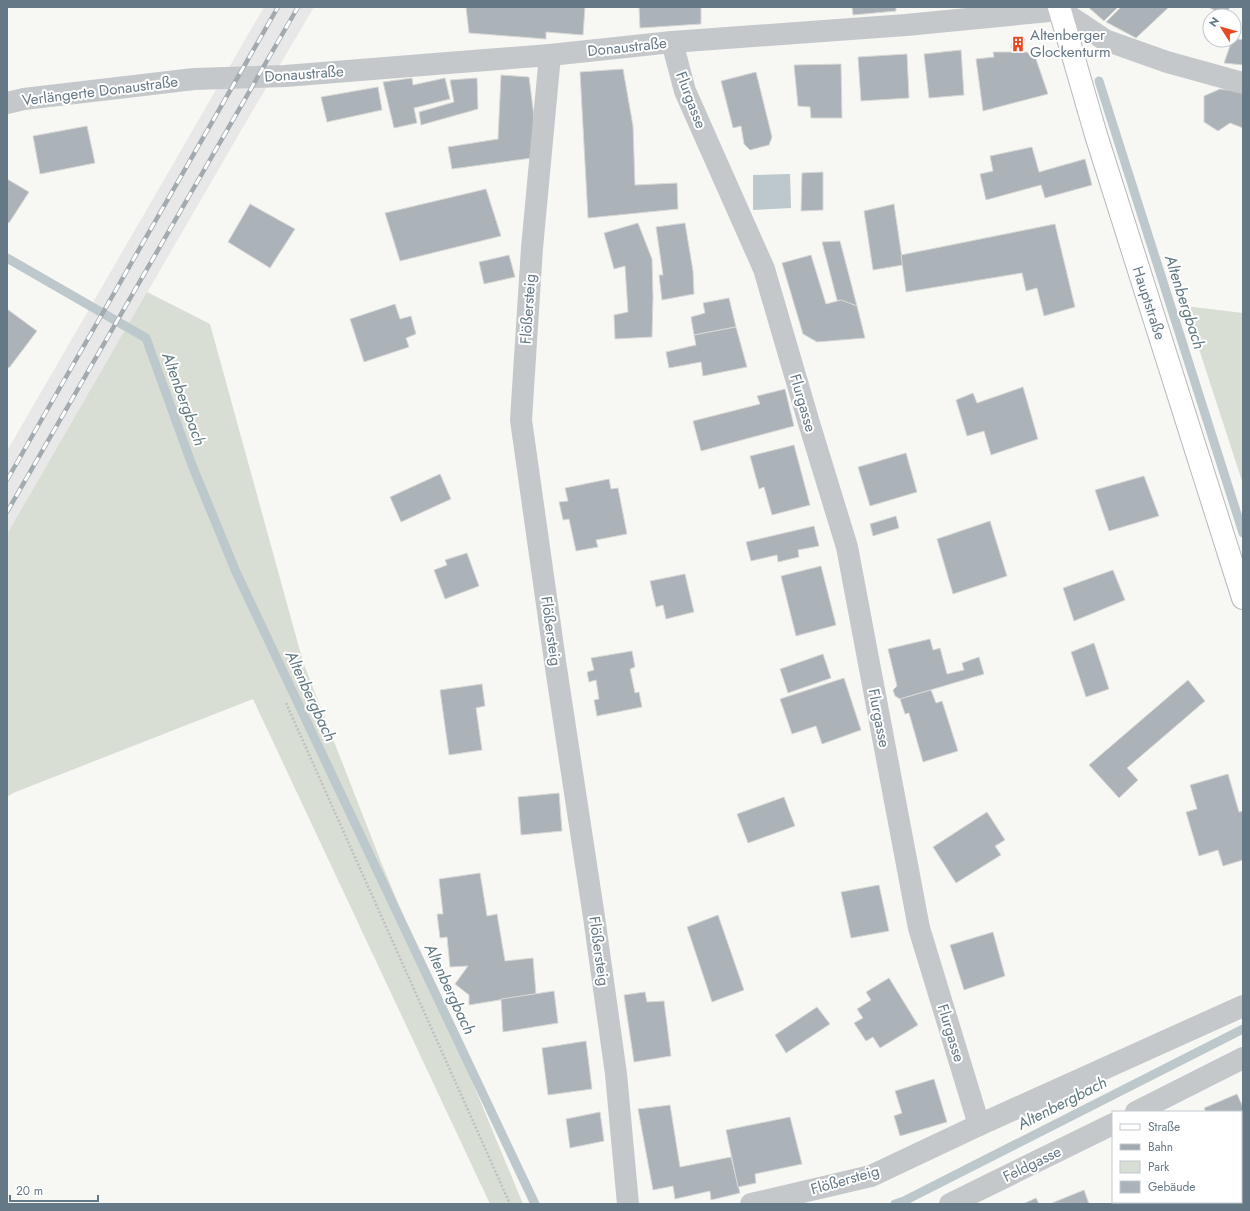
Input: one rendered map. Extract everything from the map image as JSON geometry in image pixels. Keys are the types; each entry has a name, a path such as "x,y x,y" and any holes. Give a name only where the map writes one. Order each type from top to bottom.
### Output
{"main road":[{"name":"Hauptstraße","path":"1060,8 1096,136 1243,598"}],"street":[{"name":"Donaustraße","path":"194,79 285,76 550,55 672,42 906,25 1060,8"},
{"path":"1060,8 1105,40 1167,62 1243,83"},
{"name":"Flurgasse","path":"672,42 685,91 764,269 847,547 919,928 979,1125"},
{"name":"Flößersteig","path":"550,55 532,248 521,420 616,1074 628,1204"},
{"name":"Verlängerte Donaustraße","path":"7,103 24,99 194,79"},
{"path":"979,1125 1243,1006"},
{"path":"1138,1111 1243,1058"},
{"name":"Feldgasse","path":"950,1204 1112,1124"},
{"name":"Flößersteig","path":"751,1204 870,1176 979,1125"}],"path":[{"path":"286,703 510,1204"}],"shaded area":[{"path":"264,7 314,7 7,534 7,451"},
{"path":"790,174 791,208 753,210 753,175"}],"green space":[{"path":"147,292 210,324 303,662 381,862 523,1204 490,1204 253,699 13,793 7,797 7,534"},
{"path":"1185,306 1243,313 1243,484"}],"building":[{"path":"466,7 585,7 583,35 546,32 546,39 469,33"},
{"path":"639,7 701,7 701,24 640,28"},
{"path":"852,7 896,7 896,11 853,15"},
{"path":"1088,7 1118,7 1104,21"},
{"path":"1121,7 1169,7 1136,38 1106,22"},
{"path":"1208,7 1230,7 1229,8"},
{"name":"Altenberger Glockenturm","path":"1013,36 1025,39 1022,50 1011,48"},
{"path":"1243,40 1243,65 1224,63 1229,48 1242,48"},
{"path":"961,50 964,95 929,98 924,54"},
{"path":"993,52 1027,52 1036,59 1048,94 983,111 976,59 994,57"},
{"path":"907,54 909,98 861,101 858,57"},
{"path":"841,64 842,118 811,118 810,107 798,106 794,65"},
{"path":"623,69 633,126 635,185 677,183 678,209 588,218 580,72"},
{"path":"756,72 772,137 769,145 750,150 744,144 741,126 733,128 721,81"},
{"path":"501,75 529,77 535,124 532,158 452,169 448,147 498,139"},
{"path":"412,78 413,85 445,78 450,99 414,108 417,123 394,128 383,82"},
{"path":"477,78 478,109 421,125 419,112 454,102 450,80"},
{"path":"378,87 382,110 327,122 321,97"},
{"path":"1220,89 1243,92 1243,128 1230,123 1218,131 1204,122 1204,96"},
{"path":"87,126 95,163 40,174 33,136"},
{"path":"1032,147 1039,172 1085,159 1092,185 1045,198 1041,185 986,200 980,174 993,171 990,156"},
{"path":"823,172 823,210 801,211 802,173"},
{"path":"7,179 29,192 9,223 7,222"},
{"path":"486,189 501,236 400,261 385,213"},
{"path":"250,204 295,229 270,268 228,242"},
{"path":"894,204 903,265 873,270 864,211"},
{"path":"638,223 652,259 652,337 615,339 614,315 628,312 625,266 614,269 604,233"},
{"path":"685,223 693,271 694,294 662,300 659,275 663,275 656,227"},
{"path":"1055,224 1075,307 1044,316 1037,288 1026,291 1022,273 906,292 901,255"},
{"path":"840,241 857,306 837,300 822,242"},
{"path":"509,255 515,277 484,284 479,262"},
{"path":"811,255 826,304 841,300 857,306 865,338 817,342 803,334 782,263"},
{"path":"729,298 736,327 694,335 691,317 705,313 703,303"},
{"path":"395,304 400,319 411,316 416,334 406,338 409,347 364,362 350,319"},
{"path":"7,309 37,331 9,368 7,366"},
{"path":"736,327 747,367 703,376 701,362 669,368 666,352 696,345 694,335"},
{"path":"1023,387 1038,439 991,455 984,431 967,436 956,400 973,393 977,403"},
{"path":"785,389 794,426 701,451 693,421 760,404 757,396"},
{"path":"794,445 810,505 772,515 764,487 759,489 750,456"},
{"path":"906,453 917,492 870,506 858,467"},
{"path":"440,474 451,499 401,522 390,497"},
{"path":"1144,476 1159,516 1109,531 1095,490"},
{"path":"609,479 611,489 618,488 627,534 596,540 598,547 576,551 569,519 563,520 559,502 568,501 565,488"},
{"path":"896,516 899,528 873,536 870,524"},
{"path":"990,521 1007,576 953,594 937,539"},
{"path":"814,526 819,546 798,550 799,557 778,562 777,555 751,561 746,542"},
{"path":"467,553 479,586 445,599 434,570 447,565 445,560"},
{"path":"821,566 836,625 796,636 781,576"},
{"path":"1113,570 1125,600 1074,621 1063,588"},
{"path":"685,574 694,612 666,619 663,605 656,607 650,581"},
{"path":"930,639 933,650 940,648 947,674 964,670 962,663 979,657 984,674 900,699 895,696 893,690 897,686 888,649"},
{"path":"1094,643 1109,689 1086,697 1071,652"},
{"path":"632,651 635,667 630,669 635,693 639,692 642,707 597,716 594,700 599,699 596,680 589,682 587,672 594,670 591,658"},
{"path":"823,654 831,678 788,693 780,669"},
{"path":"844,678 861,730 822,744 816,726 792,734 780,699"},
{"path":"1188,680 1205,701 1127,768 1138,780 1119,798 1089,765"},
{"path":"482,684 485,706 476,708 482,750 449,755 440,690"},
{"path":"931,690 936,703 942,701 958,751 923,762 909,713 905,714 900,699"},
{"path":"1228,774 1239,812 1243,811 1243,860 1223,866 1218,850 1199,856 1186,812 1197,809 1190,785"},
{"path":"559,793 562,831 521,835 518,797"},
{"path":"784,797 795,826 748,843 737,814"},
{"path":"987,812 1005,840 995,846 1001,855 956,883 933,847"},
{"path":"480,873 487,916 497,914 505,961 533,958 536,994 469,1005 469,995 455,984 468,966 450,967 447,937 440,938 437,914 443,914 439,879"},
{"path":"879,885 889,931 851,938 841,892"},
{"path":"718,915 744,990 712,1002 687,927"},
{"path":"993,932 1005,976 964,990 950,945"},
{"path":"889,978 918,1025 880,1048 873,1037 866,1041 854,1023 863,1018 857,1009 871,1000 866,992"},
{"path":"554,991 558,1023 503,1032 501,999"},
{"path":"645,992 647,1002 664,1001 671,1056 634,1062 624,995"},
{"path":"817,1007 830,1024 786,1053 775,1035"},
{"path":"586,1041 592,1089 548,1095 542,1048"},
{"path":"934,1079 947,1122 900,1136 894,1116 902,1113 895,1091"},
{"path":"1237,1094 1243,1107 1243,1204 1242,1111 1206,1111 1204,1108"},
{"path":"670,1105 680,1167 731,1157 740,1193 711,1200 710,1191 675,1199 673,1186 653,1190 638,1109"},
{"path":"600,1112 604,1141 570,1148 566,1119"},
{"path":"790,1117 802,1164 755,1174 756,1183 738,1187 726,1130"},
{"path":"1084,1190 1089,1204 1052,1203"},
{"path":"1036,1198 1039,1204 1023,1204"}],"waterway":[{"name":"Altenbergbach","path":"1099,81 1243,533"},
{"name":"Altenbergbach","path":"7,258 146,338 192,465 236,572 535,1204"},
{"name":"Altenbergbach","path":"895,1204 904,1201 1243,1029"}],"railway":[{"path":"7,480 278,7"},
{"path":"7,512 298,7"}],"place":[{"name":"Altenberger Glockenturm","path":"1018,44"}]}
